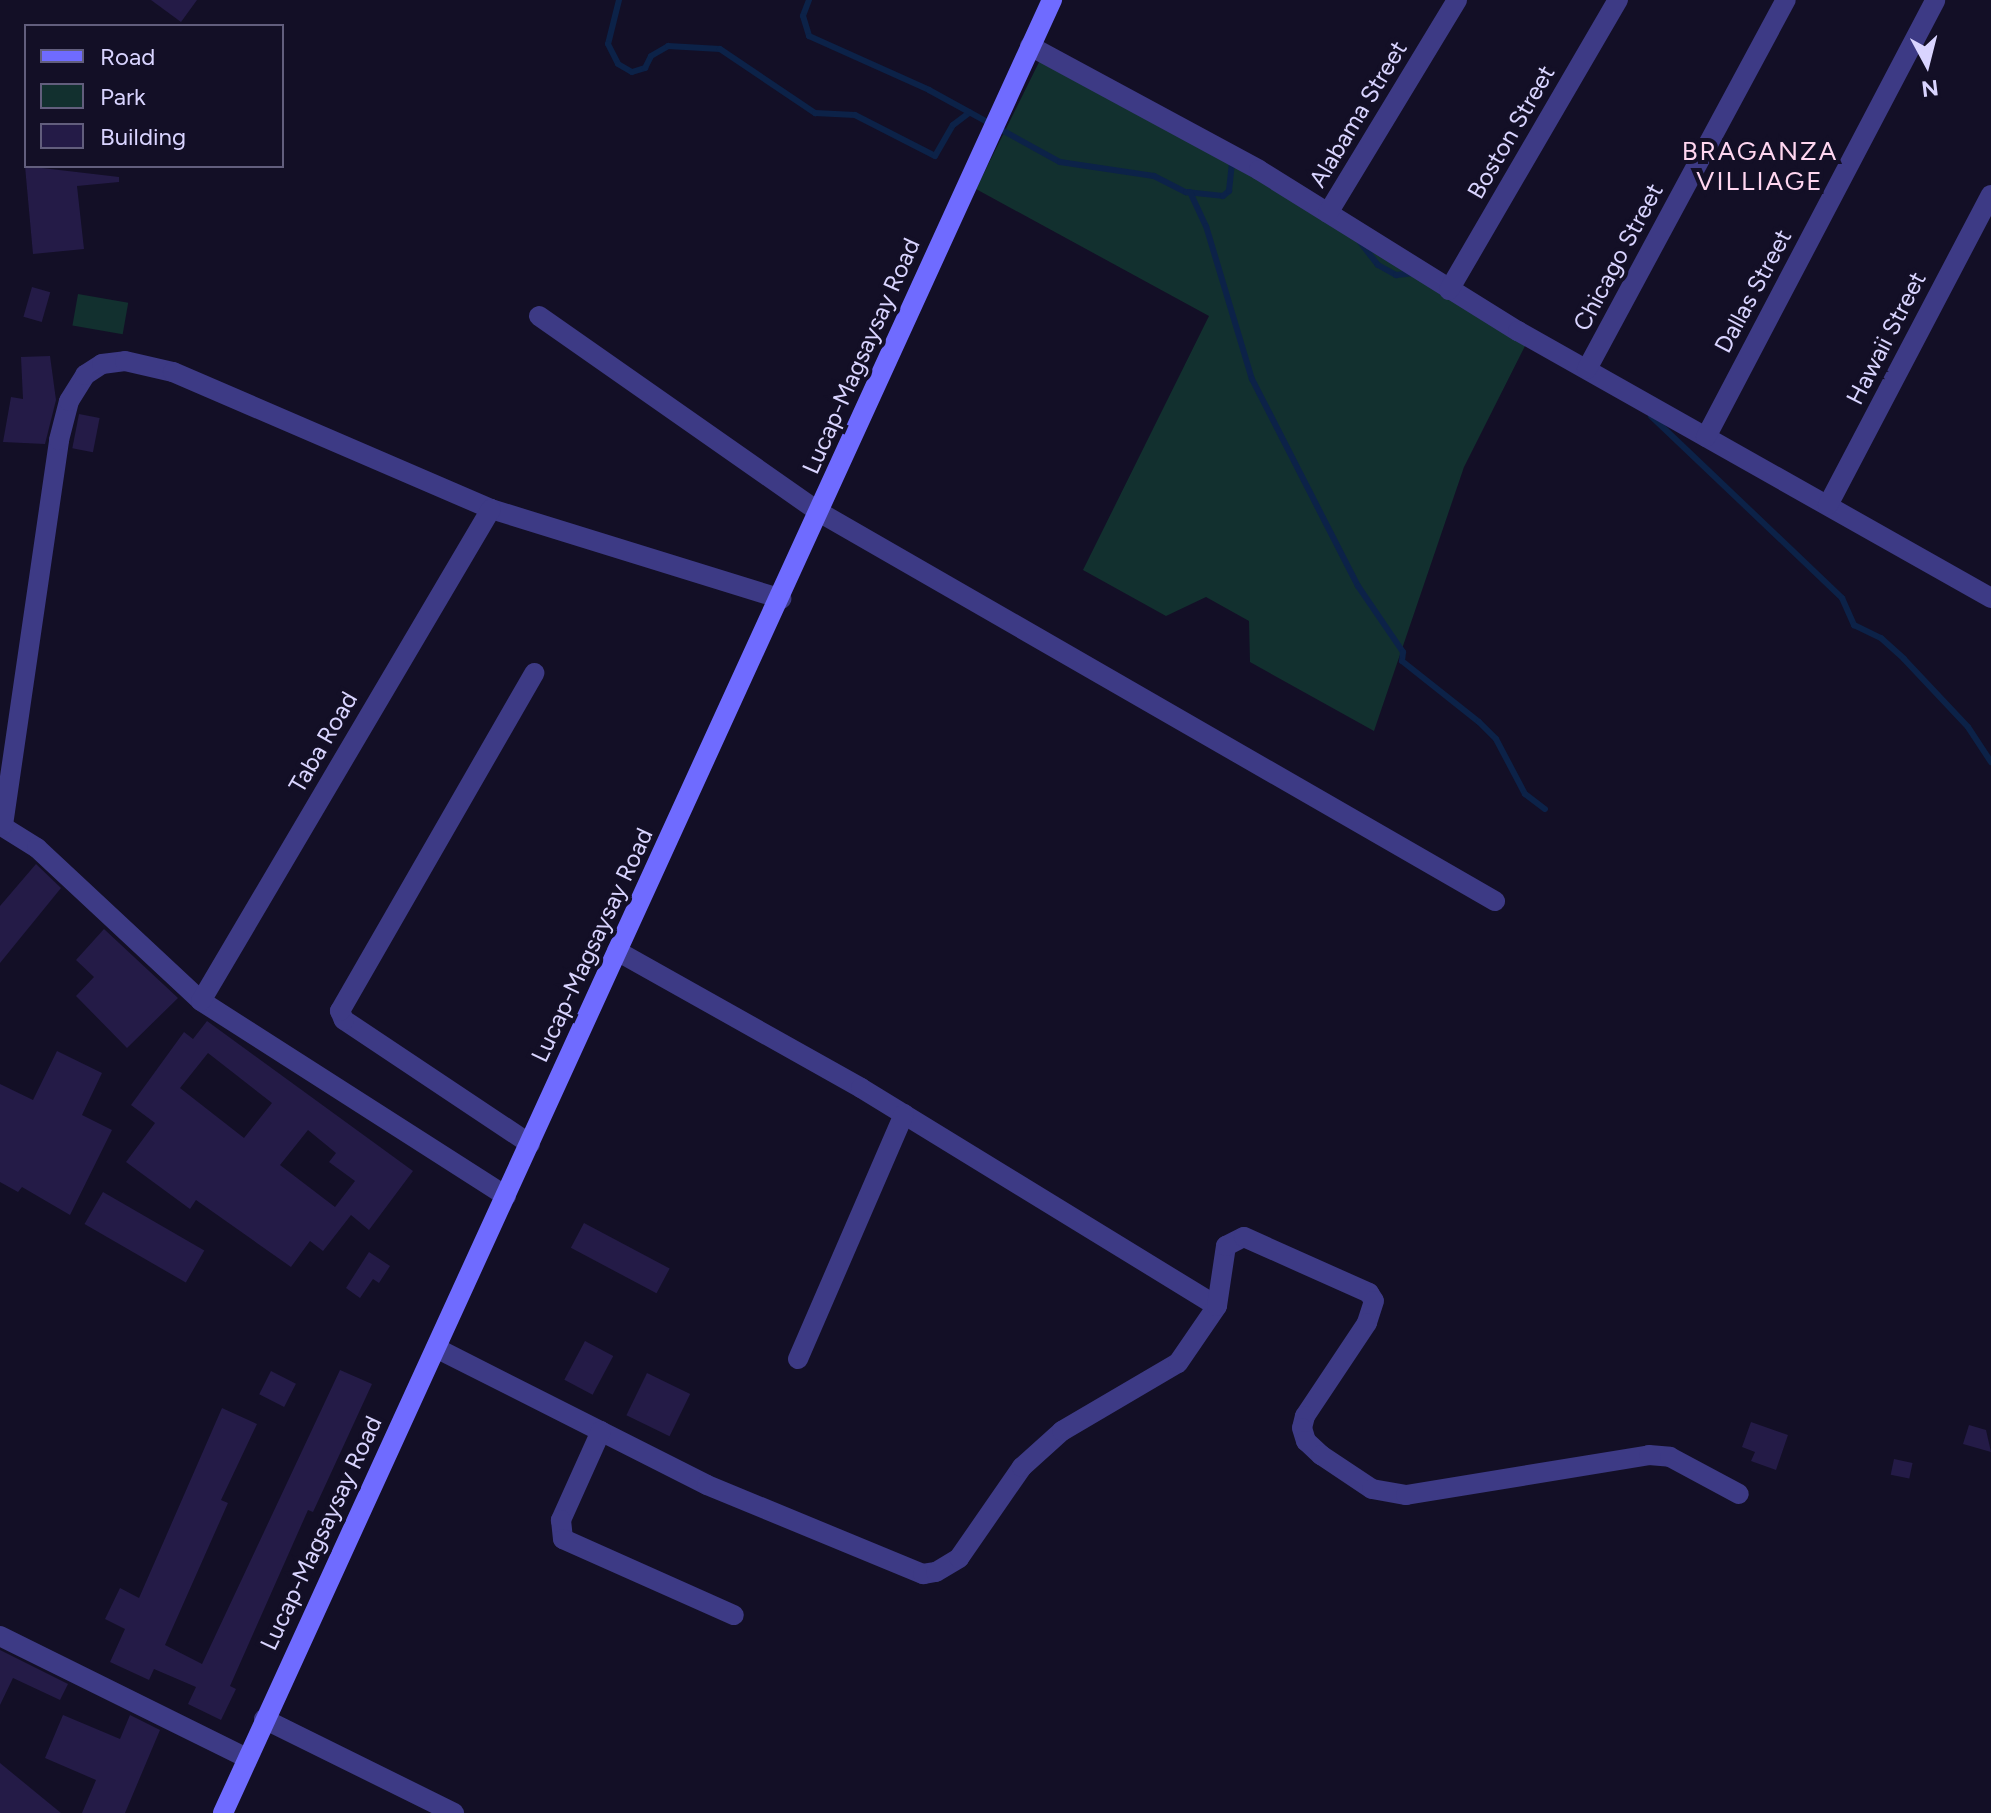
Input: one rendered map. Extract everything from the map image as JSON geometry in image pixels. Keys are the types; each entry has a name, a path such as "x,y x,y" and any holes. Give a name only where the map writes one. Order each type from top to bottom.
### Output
{"street":[{"name":"Lucap-Magsaysay Road","path":"223,1813 781,599 1052,0"},
{"name":"Alabama Street","path":"1328,213 1457,0"},
{"name":"Boston Street","path":"1449,290 1618,0"},
{"name":"Chicago Street","path":"1587,369 1786,0"},
{"name":"Dallas Street","path":"1706,437 1935,0"},
{"path":"1030,46 1328,213 1449,290 1991,598"},
{"name":"Hawaii Street","path":"1828,505 1991,195"},
{"path":"539,316 819,512 1495,901"},
{"path":"506,1196 201,1001 37,848 2,825 59,440 69,401 93,369 125,361 173,372 491,509 781,599"},
{"name":"Taba Road","path":"201,1001 491,509"},
{"path":"530,1144 344,1020 340,1011 534,673"},
{"path":"617,951 904,1114 1217,1306"},
{"path":"798,1359 904,1114"},
{"path":"438,1349 707,1485 923,1574 936,1572 959,1558 1022,1467 1062,1431 1178,1363 1217,1306 1226,1246 1244,1237 1369,1293 1374,1310 1302,1428 1306,1441 1321,1455 1372,1489 1406,1495 1649,1455 1670,1457 1739,1494"},
{"path":"601,1431 561,1520 563,1539 734,1615"},
{"path":"0,1636 247,1758"},
{"path":"264,1719 454,1813"}],"green space":[{"path":"1045,50 1531,334 1464,467 1374,731 1250,662 1249,621 1206,597 1166,616 1083,570 1209,316 976,189"},
{"path":"78,294 128,303 123,334 72,326"}],"building":[{"path":"151,0 197,0 181,22"},
{"path":"25,168 119,177 119,182 77,186 84,249 33,254"},
{"path":"32,287 50,292 42,322 23,317"},
{"path":"50,356 56,400 45,444 3,442 11,397 23,399 21,357"},
{"path":"79,414 100,418 93,452 72,448"},
{"path":"36,864 61,888 0,963 0,906"},
{"path":"104,929 178,998 127,1048 76,996 94,977 76,960"},
{"path":"207,1021 413,1171 369,1230 351,1215 323,1251 310,1241 291,1267 196,1200 190,1209 126,1162 155,1123 131,1105 184,1032 193,1039","holes":["208,1053 272,1103 244,1138 180,1088","308,1130 336,1153 329,1162 355,1181 335,1207 280,1165"]},
{"path":"57,1051 102,1073 82,1115 112,1130 70,1215 22,1187 18,1192 0,1182 0,1084 33,1100"},
{"path":"103,1192 204,1250 186,1283 84,1224"},
{"path":"584,1223 670,1269 657,1293 571,1248"},
{"path":"369,1252 390,1266 379,1283 373,1279 360,1298 346,1288"},
{"path":"585,1341 613,1356 593,1395 564,1380"},
{"path":"340,1370 372,1384 313,1512 308,1510 230,1686 236,1689 221,1720 188,1704 196,1687 154,1669 149,1680 110,1662 125,1629 105,1619 120,1588 139,1598 222,1408 257,1424 221,1500 228,1503 165,1645 202,1664"},
{"path":"271,1371 296,1384 284,1407 259,1394"},
{"path":"647,1373 690,1394 670,1436 626,1415"},
{"path":"1751,1422 1788,1435 1776,1470 1751,1461 1755,1452 1742,1447"},
{"path":"1969,1425 1986,1430 1991,1452 1963,1444"},
{"path":"1894,1459 1913,1463 1909,1479 1891,1475"},
{"path":"0,1650 68,1684 60,1700 13,1678 0,1705"},
{"path":"63,1715 120,1739 130,1715 160,1730 125,1813 82,1813 96,1780 45,1758"},
{"path":"0,1763 39,1795 61,1813 0,1813"}],"waterway":[{"path":"619,0 608,44 618,64 632,72 645,68 651,56 668,46 720,49 815,113 855,115 935,156 953,125 970,112"},
{"path":"809,0 803,16 809,36 929,90 1060,162 1154,176 1186,192 1223,196 1229,191 1232,164 1237,165"},
{"path":"1190,192 1206,226 1252,379 1358,586 1403,652 1402,661 1496,739 1525,794 1545,809"},
{"path":"1360,242 1378,265 1396,275 1415,273"},
{"path":"1651,416 1842,598 1854,625 1881,638 1904,659 1968,727 1991,762"}],"district":[{"name":"BRAGANZA VILLIAGE","path":"1760,167"}]}
